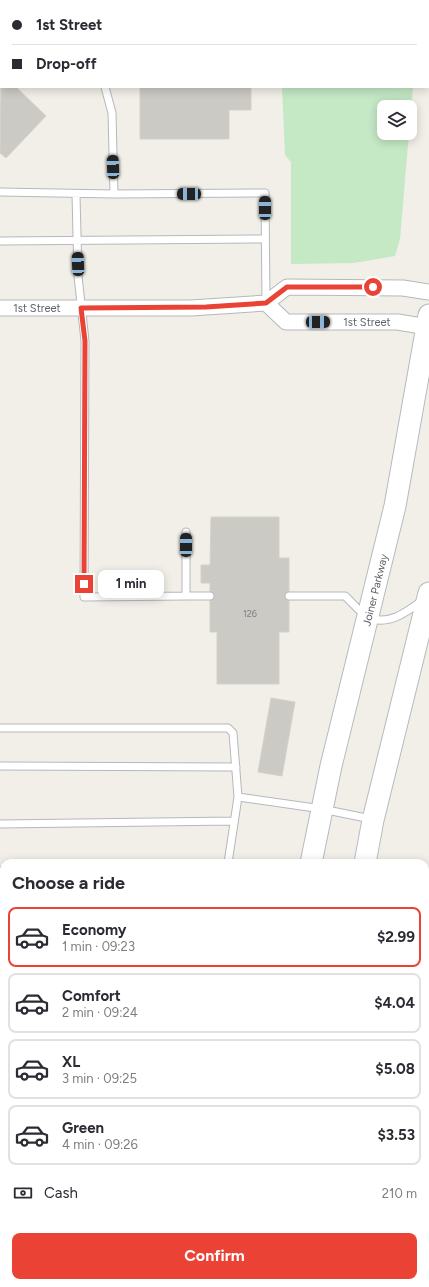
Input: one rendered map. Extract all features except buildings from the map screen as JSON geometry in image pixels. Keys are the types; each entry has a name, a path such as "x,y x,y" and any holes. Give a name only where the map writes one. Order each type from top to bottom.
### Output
{"main road":[{"name":"Joiner Parkway","path":"312,859 322,809 395,506 428,321"},
{"path":"365,859 373,820 429,594"}],"street":[{"path":"266,303 287,287 403,288 429,292"},
{"name":"1st Street","path":"0,308 191,308 266,303 286,322 428,321"}],"lane":[{"path":"105,88 112,113 114,194"},
{"path":"0,192 76,194 265,193 266,303"},
{"path":"76,194 81,308 85,341 84,597 210,596"},
{"path":"0,241 265,239"},
{"path":"186,532 186,596"},
{"path":"289,596 345,596 368,617 382,620 403,615 429,594"},
{"path":"0,728 228,728 233,733 238,798 229,859"},
{"path":"0,766 236,767"},
{"path":"238,798 322,809 373,820"},
{"path":"0,824 234,821"}],"green space":[{"path":"282,88 413,88 412,100 377,100 377,140 408,140 400,239 395,256 354,263 291,264 291,162 285,155"}],"route":[{"path":"84,584 85,341 81,308 191,308 266,303 287,287 373,287"}]}
